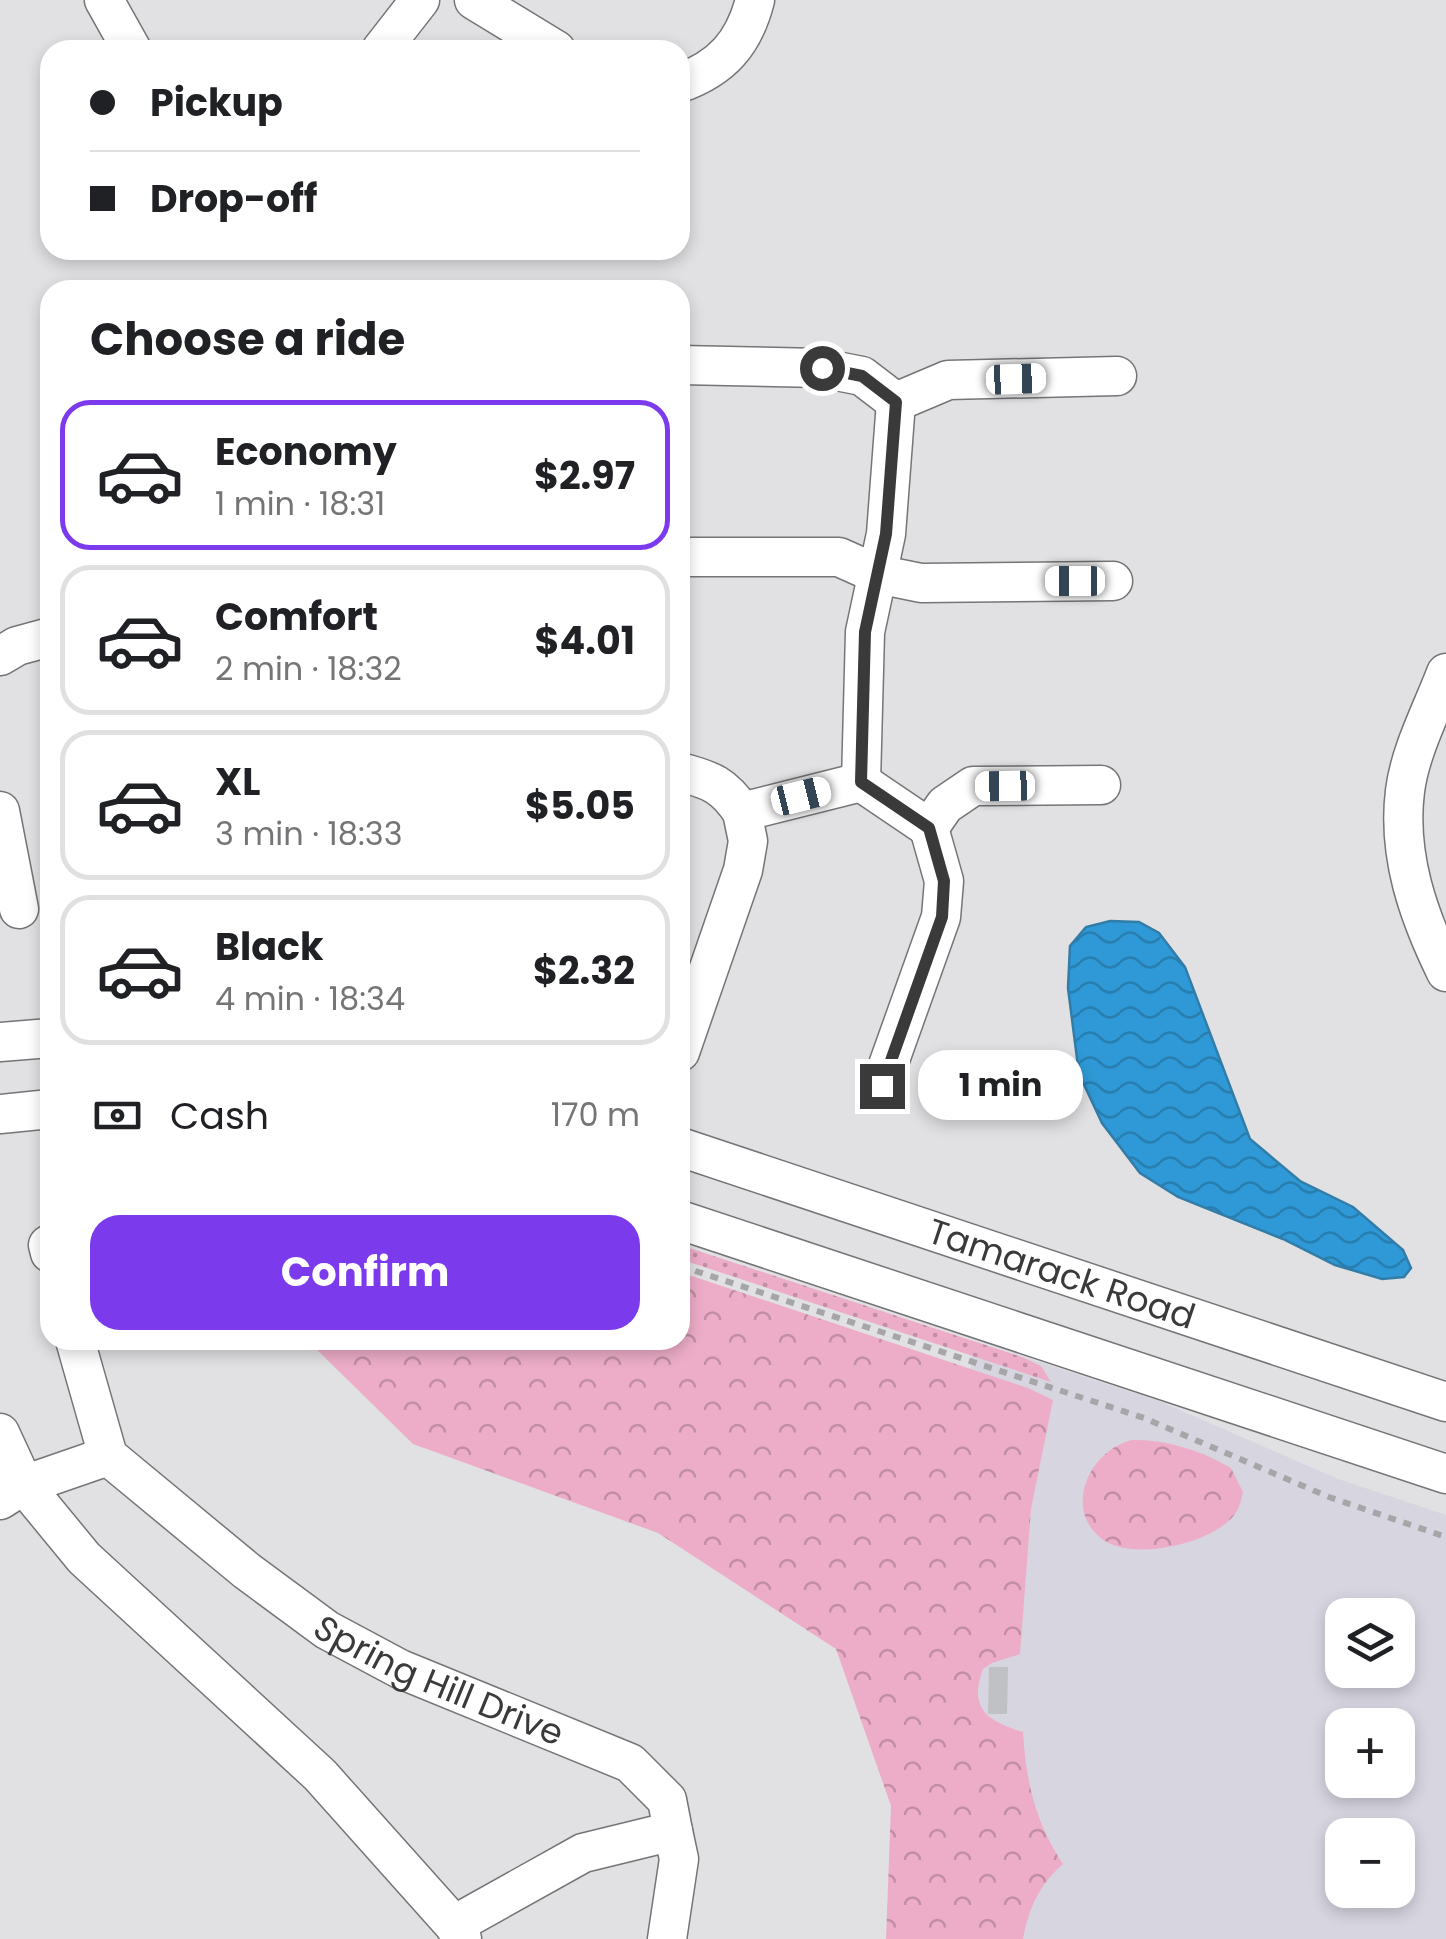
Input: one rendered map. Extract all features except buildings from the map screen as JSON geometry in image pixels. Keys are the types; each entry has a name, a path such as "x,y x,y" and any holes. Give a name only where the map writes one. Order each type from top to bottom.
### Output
{"street":[{"path":"389,40 420,0"},
{"path":"474,0 540,40"},
{"path":"690,79 727,58 748,28 755,0"},
{"path":"106,1 127,40"},
{"path":"690,366 822,368 862,376 896,402"},
{"path":"896,402 948,380 1117,376"},
{"path":"861,782 865,632 886,534 896,402"},
{"path":"690,556 839,556 878,574 921,583 1113,581"},
{"path":"0,656 40,640"},
{"path":"1446,673 1405,790 1405,842 1410,884 1426,932 1446,972"},
{"path":"690,774 727,790 742,812 748,841 744,870 690,998"},
{"path":"742,812 861,782 929,828 944,881 942,917 882,1086"},
{"path":"929,828 944,804 973,786 1101,785"},
{"path":"0,811 19,909"},
{"path":"0,1042 40,1039"},
{"path":"0,1114 40,1110"},
{"name":"Tamarack Road","path":"690,1150 1446,1402"},
{"name":"Tamarack Road","path":"690,1223 1446,1474"},
{"path":"12,1492 108,1456 78,1350"},
{"path":"0,1433 12,1492 320,1775 458,1932 583,1853 673,1831"},
{"name":"Spring Hill Drive","path":"108,1456 247,1571 327,1630 400,1668 630,1763 667,1800 679,1860 667,1939"}],"path":[{"path":"690,1269 1144,1418 1330,1497 1446,1537"}],"shaded area":[{"path":"971,1340 1159,1401 1338,1479 1446,1515 1446,1939 972,1939"}],"green space":[{"path":"690,1248 1022,1357 1041,1366 1051,1382 690,1262"},
{"path":"690,1275 1028,1388 1053,1400 1031,1509 1020,1654 983,1669 978,1694 980,1704 991,1718 1023,1732 1034,1801 1045,1833 1063,1864 1036,1898 1023,1939 886,1939 891,1806 836,1649 658,1533 413,1444 317,1350 690,1350"},
{"path":"1132,1440 1183,1447 1231,1468 1243,1492 1235,1514 1210,1533 1174,1546 1135,1549 1105,1541 1085,1515 1086,1484 1103,1456"}],"water":[{"path":"1110,921 1139,922 1159,933 1185,967 1250,1139 1300,1181 1353,1207 1403,1250 1411,1268 1404,1277 1382,1279 1335,1265 1283,1239 1178,1197 1140,1173 1102,1123 1079,1074 1068,988 1070,946 1086,927"}],"route":[{"path":"822,368 862,376 896,402 886,534 865,632 861,782 929,828 944,881 942,917 882,1086"}]}
